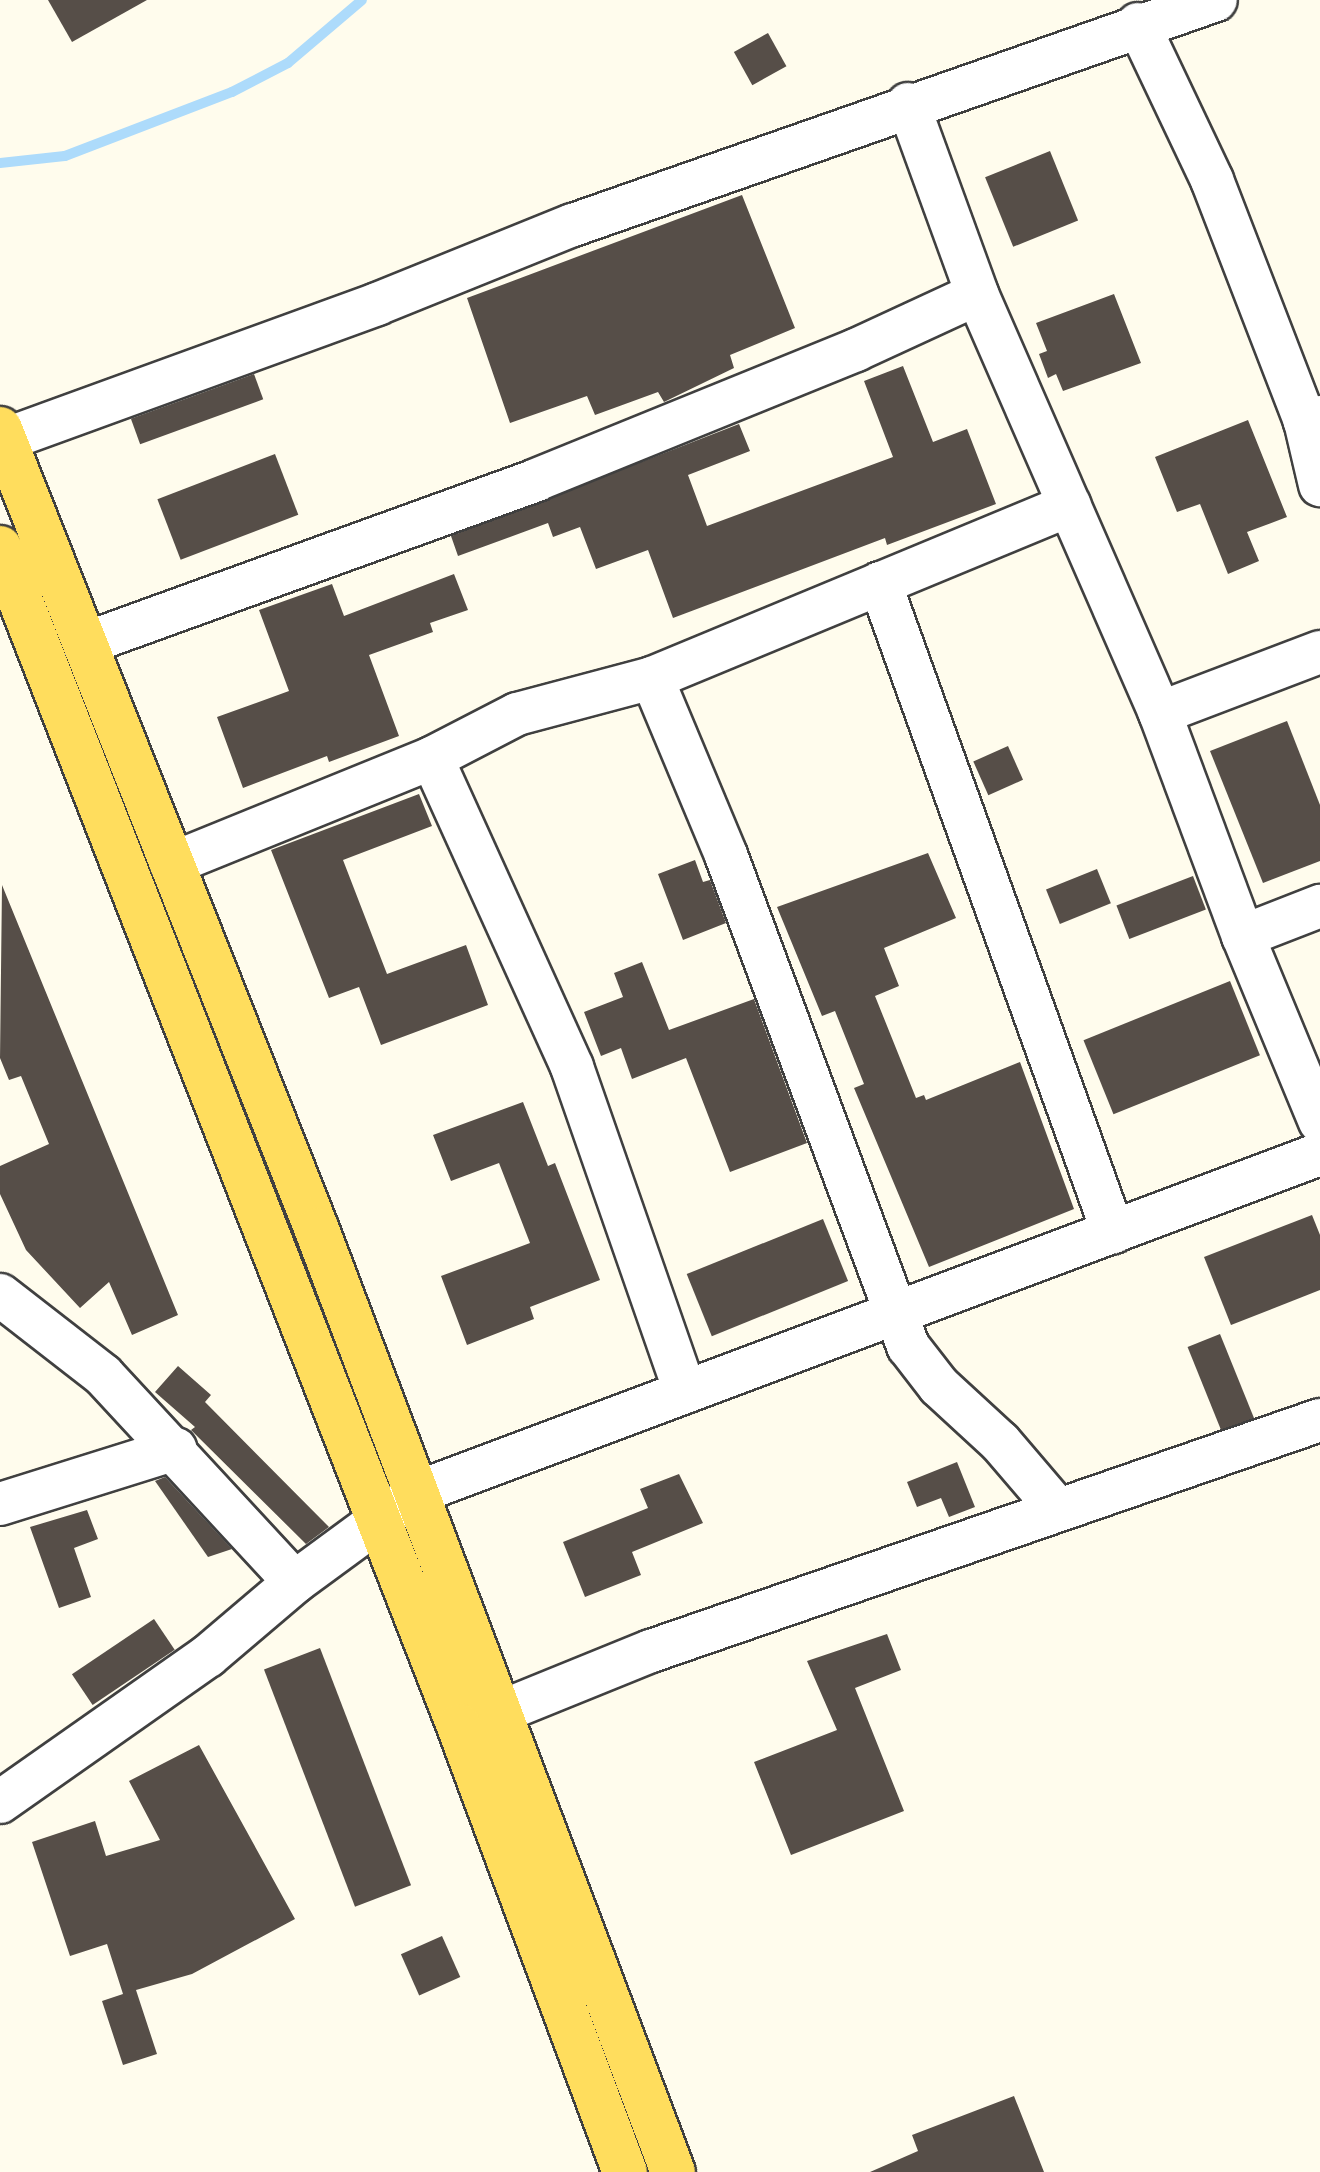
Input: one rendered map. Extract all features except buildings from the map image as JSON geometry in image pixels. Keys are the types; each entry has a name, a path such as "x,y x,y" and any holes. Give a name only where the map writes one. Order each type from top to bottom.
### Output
{"main road":[{"path":"2,435 416,1493 673,2172"},
{"path":"0,548 625,2172"}],"street":[{"path":"2,435 908,104 1216,0"},
{"path":"1138,24 1212,180 1313,419 1320,485"},
{"path":"908,104 977,294 1160,713 1243,936 1320,1122"},
{"path":"84,644 550,475 856,350 977,294"},
{"path":"171,864 432,758 517,714 652,678 1070,505"},
{"path":"880,583 1113,1232"},
{"path":"1160,713 1320,652"},
{"path":"652,678 726,855 893,1314 908,1346 939,1386 1000,1442 1058,1510"},
{"path":"432,758 572,1067 685,1392"},
{"path":"1243,936 1320,906"},
{"path":"0,1802 195,1665 295,1582 416,1493 1320,1154"},
{"path":"0,1295 103,1375 176,1449 295,1582"},
{"path":"498,1713 651,1651 1320,1420"},
{"path":"0,1504 176,1449"}],"waterway":[{"path":"0,163 65,156 232,92 288,63 362,0"}]}
